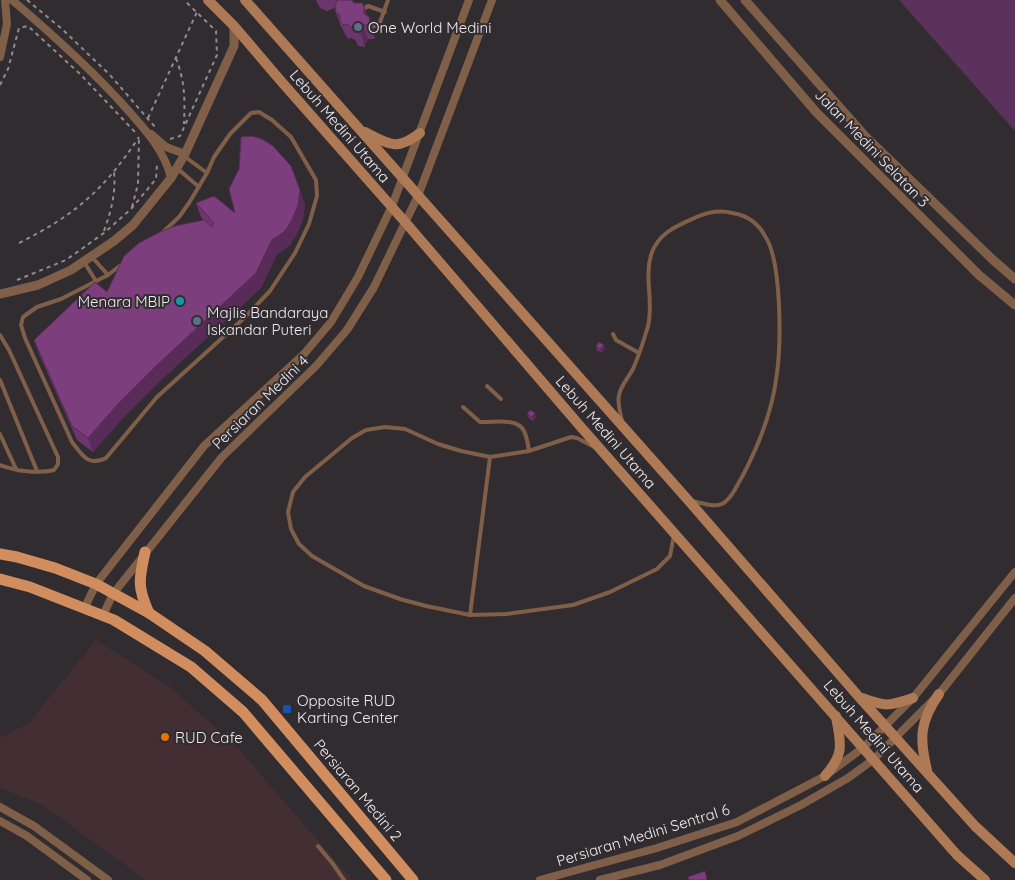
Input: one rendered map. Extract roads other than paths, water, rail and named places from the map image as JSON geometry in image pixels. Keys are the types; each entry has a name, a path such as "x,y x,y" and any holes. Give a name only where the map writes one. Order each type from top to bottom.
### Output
{"main road":[{"name":"Lebuh Medini Utama","path":"208,0 234,26 392,206 601,450 957,854 985,880"},
{"name":"Lebuh Medini Utama","path":"250,2 402,178 688,500 859,697 975,826 1015,863"},
{"path":"360,130 389,144 396,145 409,141 420,133"},
{"path":"145,552 139,580 140,589 149,613"},
{"name":"Persiaran Medini 2","path":"0,554 17,556 96,584 149,613 205,651 262,700 413,880"},
{"path":"0,579 30,587 114,620 191,667 243,712 386,880"},
{"path":"927,772 921,738 924,722 930,707 939,694"},
{"path":"859,697 882,706 913,698"},
{"path":"825,776 838,757 840,746 836,715"},
{"path":"376,868 380,880"}],"street":[{"path":"0,57 7,24 5,0"},
{"path":"12,0 76,56 109,89 140,125 161,154 171,178"},
{"name":"Persiaran Medini 4","path":"85,607 96,584 204,446 304,354 331,322 358,276 392,206 469,0"},
{"name":"Persiaran Medini 4","path":"103,615 113,594 222,457 316,366 347,330 374,287 418,196 492,0"},
{"name":"Jalan Medini Selatan 3","path":"720,0 816,112 979,275 1015,305"},
{"name":"Jalan Medini Selatan 3","path":"745,0 866,137 992,260 1015,279"},
{"path":"0,294 38,285 71,270 88,260 133,225 171,178 184,155 234,46 234,26"},
{"path":"140,125 166,147 184,155"},
{"name":"Persiaran Medini Sentral 6","path":"540,880 657,848 737,822 825,776 864,747 913,698 1015,572"},
{"name":"Persiaran Medini Sentral 6","path":"600,880 660,865 738,836 801,805 848,778 874,759 939,694 1015,598"},
{"path":"0,807 34,826 97,877 108,880"},
{"path":"11,826 16,817"},
{"path":"0,821 11,826 87,880"}],"lane":[{"path":"369,27 379,25 388,0"},
{"path":"361,14 362,10 368,6 385,12"},
{"path":"259,112 272,120 291,138 316,180 317,196 309,224 294,253 270,291 243,320 157,397 106,458 99,462 89,460 83,456 72,442 25,338 21,325 23,317 37,307 61,299 108,276 161,234 179,217 199,187 214,157 230,134 251,113 259,112"},
{"path":"184,155 207,173"},
{"path":"177,168 199,187"},
{"path":"623,428 618,397 622,386 632,371 648,324 648,264 652,250 661,236 671,228 707,213 726,211 742,215 756,224 766,236 772,253 780,313 777,374 772,401 762,433 750,461 734,491 725,502 717,505 708,505 688,500"},
{"path":"161,234 175,230"},
{"path":"88,260 96,282"},
{"path":"88,260 108,276"},
{"path":"612,334 616,340 639,353"},
{"path":"0,335 9,350 58,457 58,464 54,470 46,472 16,469 0,465"},
{"path":"45,383 53,376"},
{"path":"0,380 37,471"},
{"path":"487,386 501,399"},
{"path":"463,407 480,422 512,422 518,424 525,432 529,450"},
{"path":"601,450 571,437 529,450 490,457 438,444 405,429 385,427 366,430 352,438 304,477 294,492 288,512 292,529 299,544 312,556 337,571 364,586 400,599 470,615 506,614 573,605 610,592 657,569 670,556 674,533"},
{"path":"0,434 16,469"},
{"path":"470,615 490,457"},
{"path":"318,846 344,880"}],"place":[{"name":"One World Medini","path":"358,27"},
{"name":"Menara MBIP","path":"180,301"},
{"name":"Majlis Bandaraya Iskandar Puteri","path":"197,321"},
{"name":"Opposite RUD Karting Center","path":"287,709"},
{"name":"RUD Cafe","path":"165,737"}]}
